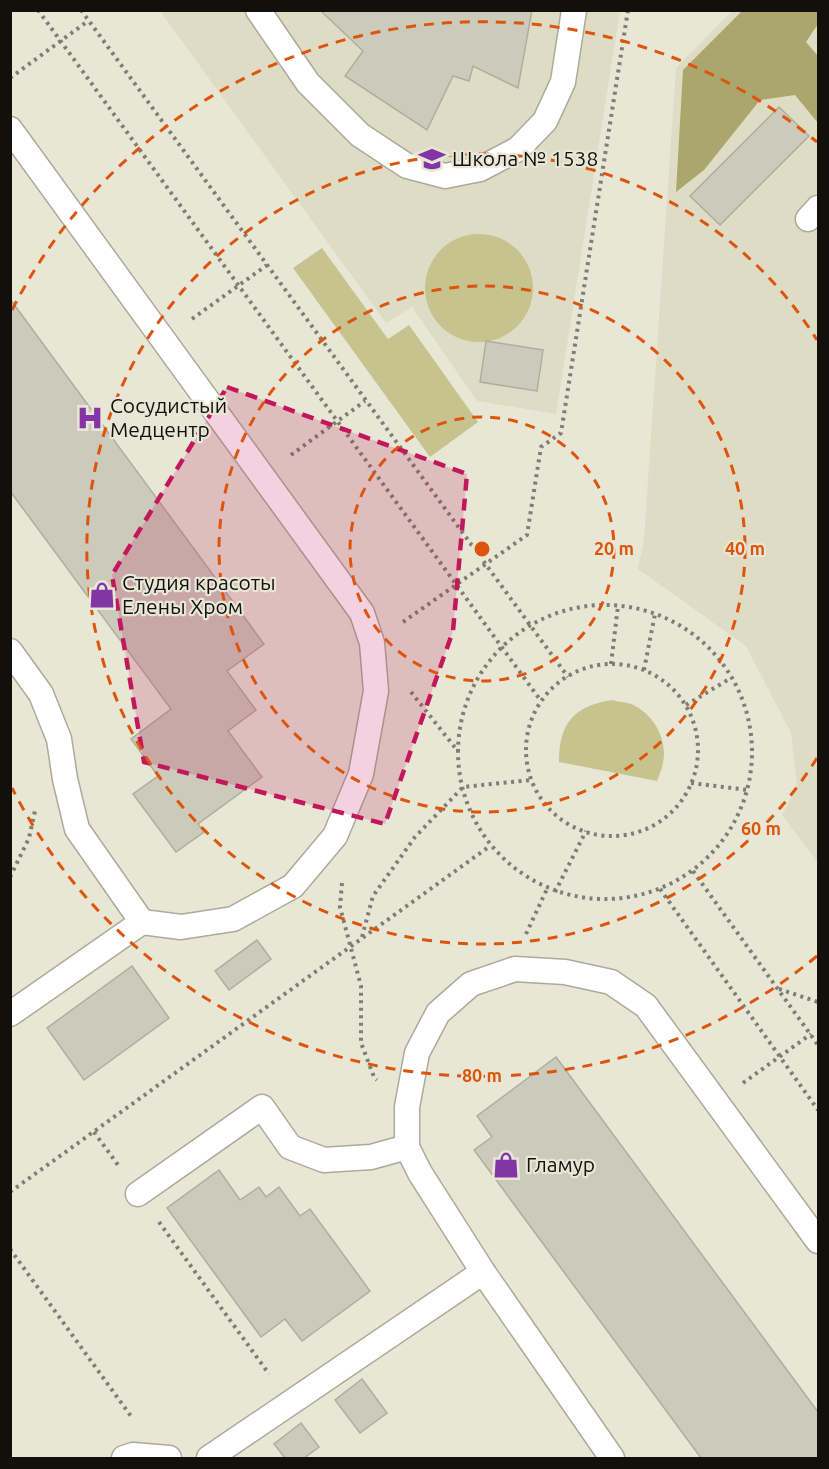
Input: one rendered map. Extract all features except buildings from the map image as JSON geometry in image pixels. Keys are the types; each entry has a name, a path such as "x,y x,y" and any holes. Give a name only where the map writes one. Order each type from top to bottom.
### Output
{"lane":[{"path":"258,10 308,83 360,135 407,166 445,176 480,169 518,149 545,121 563,82 574,10"},
{"path":"10,129 362,613 372,643 376,691 361,774 335,836 293,886 233,919 180,927 142,922 10,1014"},
{"path":"10,651 41,694 59,739 65,779 77,829 142,922"},
{"path":"612,1458 483,1272 406,1147 407,1107 417,1053 438,1012 471,984 515,969 565,972 611,982 646,1006 819,1241"},
{"path":"138,1194 262,1107 290,1147 324,1160 371,1157 406,1147"},
{"path":"209,1458 483,1272"},
{"path":"124,1458 134,1455 169,1458"}],"path":[{"path":"38,10 541,701"},
{"path":"81,10 568,677"},
{"path":"372,643 527,535 541,447 561,433 628,10"},
{"path":"10,78 88,21"},
{"path":"164,340 267,265"},
{"path":"262,476 365,401"},
{"path":"628,605 675,621 714,651 741,693 753,741 748,790 728,835 693,871 653,892 609,900 564,895 523,876 490,846 465,801 457,750 466,700 492,656 530,625 579,606 628,605"},
{"path":"611,664 618,606"},
{"path":"644,670 655,614"},
{"path":"611,664 627,665 644,670 670,686 686,705 695,727 698,752 691,783 683,798 667,816 646,829 623,836 598,835 575,827 554,813 538,794 529,772 526,747 530,723 541,701 558,683 578,670 611,664"},
{"path":"686,705 731,678"},
{"path":"408,688 457,750"},
{"path":"362,938 373,896 415,837 463,787 532,780"},
{"path":"691,783 748,790"},
{"path":"555,892 586,831"},
{"path":"10,1191 490,846"},
{"path":"693,871 819,1045"},
{"path":"343,873 340,906 361,986 361,1042 374,1077 407,1107"},
{"path":"515,969 518,951 547,889"},
{"path":"660,889 819,1110"},
{"path":"778,989 819,1002"},
{"path":"716,1102 811,1034"},
{"path":"94,1132 290,1403"},
{"path":"10,1249 161,1458"}],"highlighted area":[{"path":"227,387 467,474 453,631 385,824 144,762 112,575"}],"shaded area":[{"name":"Школа № 1538","path":"160,11 620,11 556,414 477,401 412,307 386,323"},
{"path":"732,11 818,11 818,863 782,815 797,786 791,733 746,646 638,569 644,539 676,68"},
{"path":"742,11 818,11 818,24 806,42 818,56 818,123 795,95 760,100 704,170 676,192 683,70"},
{"path":"479,234 500,238 517,250 529,267 533,288 529,309 517,326 500,338 479,342 458,338 441,326 429,309 425,288 429,267 441,250 458,238"},
{"path":"322,248 388,339 409,325 478,422 430,457 293,268"},
{"path":"612,700 639,708 657,728 664,754 657,781 559,762 562,737 571,719 588,707"}],"place":[{"name":"Школа № 1538","path":"432,159"},
{"name":"Сосудистый Медцентр","path":"90,418"},
{"name":"Студия красоты Елены Хром","path":"102,595"},
{"name":"Гламур","path":"506,1165"}]}
